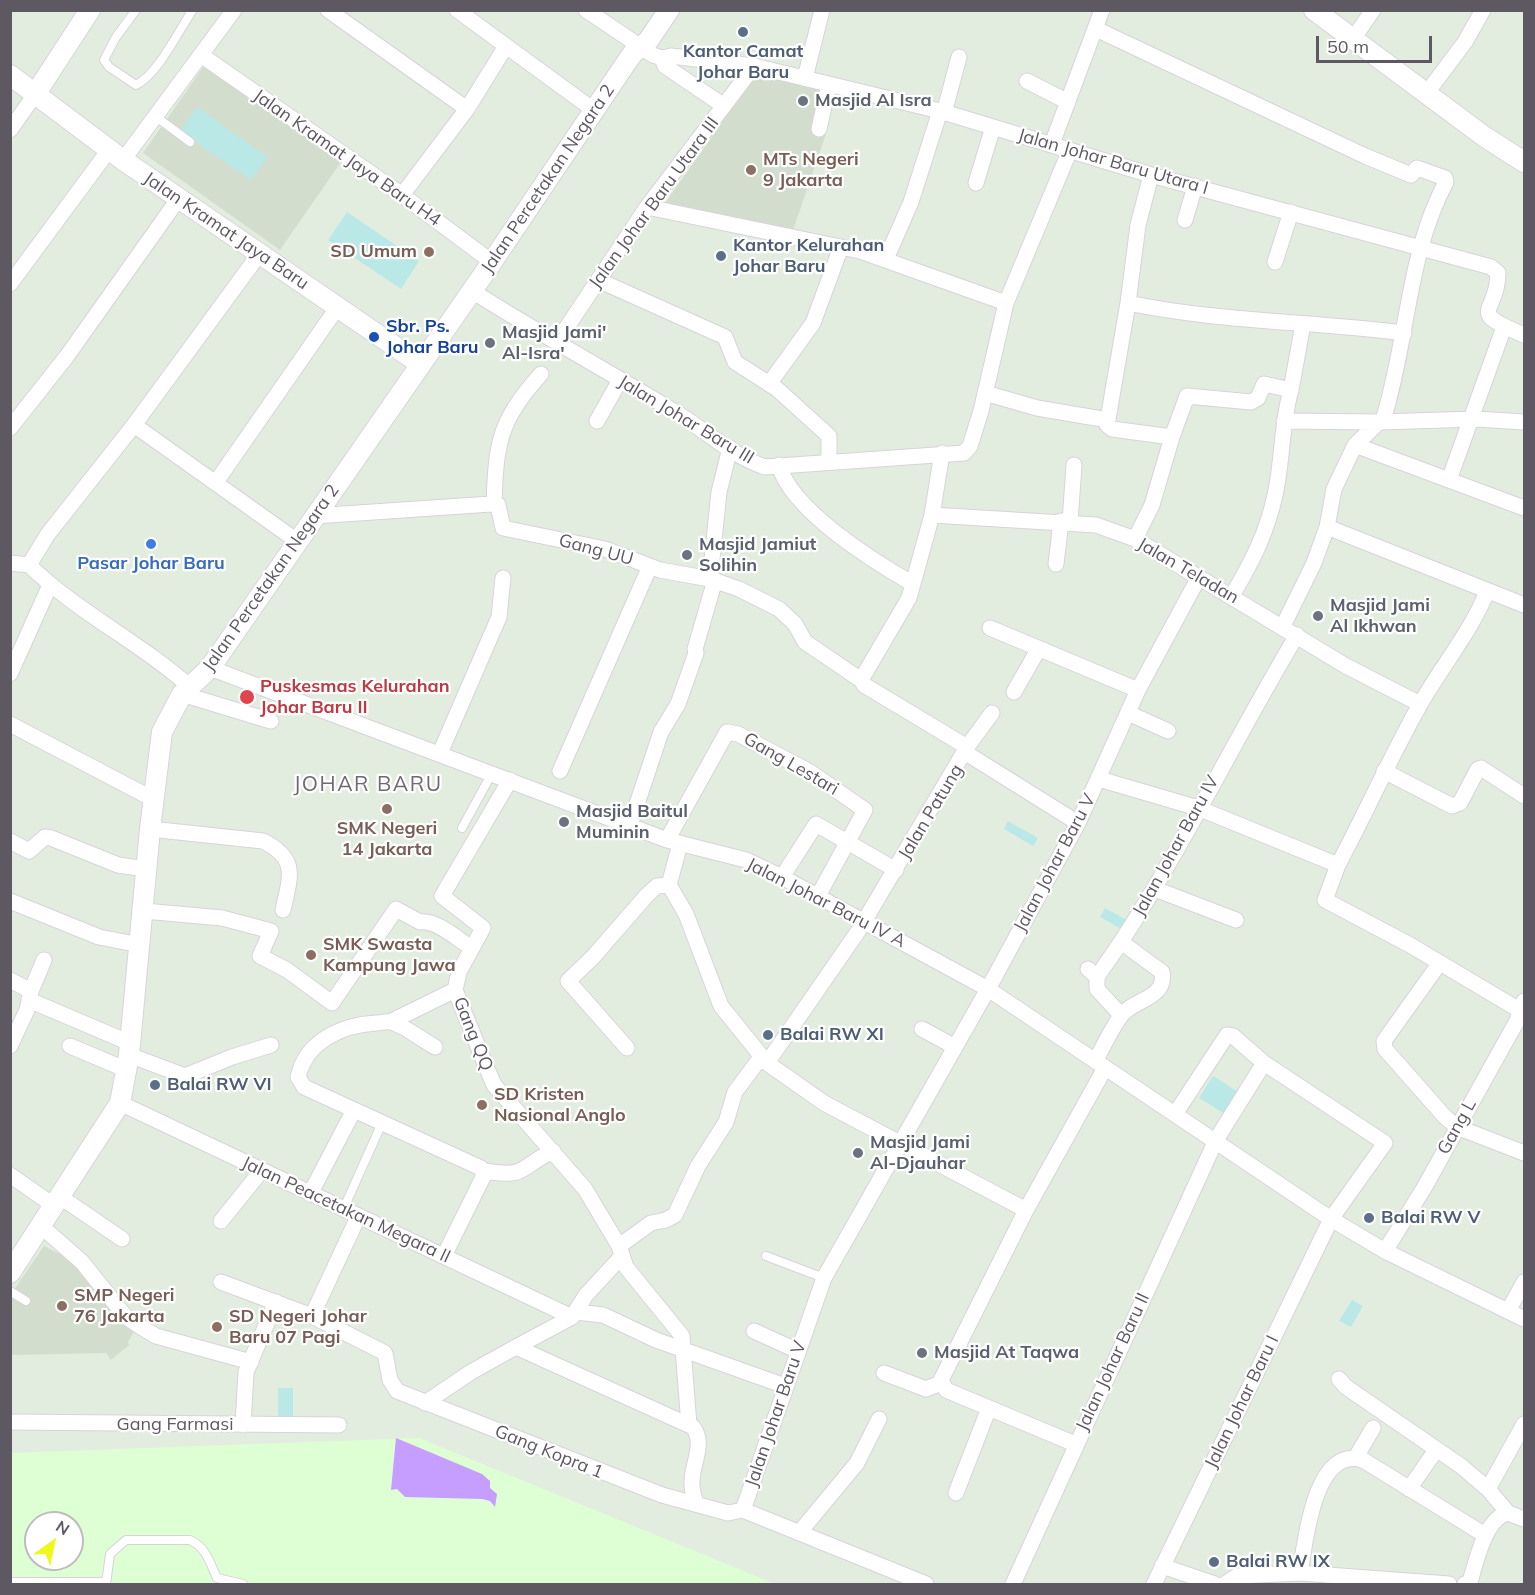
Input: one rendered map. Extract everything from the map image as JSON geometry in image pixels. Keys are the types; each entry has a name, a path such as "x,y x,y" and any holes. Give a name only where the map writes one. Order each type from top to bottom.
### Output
{"street":[{"path":"10,130 90,10"},
{"path":"10,284 116,155 155,117 234,10"},
{"path":"328,10 466,109"},
{"path":"457,10 595,111"},
{"name":"Jalan Johar Baru Utara I","path":"586,10 641,47 662,58 671,56 754,66 942,112 1151,175 1491,267 1498,273 1498,280 1489,304 1489,314 1494,322 1504,327"},
{"name":"Jalan Percetakan Negara 2","path":"10,1273 120,1104 129,1056 144,911 144,869 150,829 151,797 162,732 186,690 210,668 419,363 492,262 633,53 650,39 669,10"},
{"path":"805,78 822,10"},
{"path":"1052,144 1102,10"},
{"path":"1314,10 1426,94 1524,162"},
{"path":"1353,39 1373,10"},
{"path":"1426,94 1465,42 1483,10"},
{"path":"1096,29 1365,156 1411,175 1417,168 1441,176 1446,182 1436,200 1419,248 1404,333 1381,421 1355,445 1334,489 1327,527 1309,576 1283,626"},
{"path":"402,195 466,109 506,46"},
{"name":"Jalan Kramat Jaya Baru H4","path":"201,55 402,195 492,262"},
{"path":"886,260 911,202 959,57"},
{"path":"662,58 665,66 724,106"},
{"name":"Jalan Johar Baru Utara III","path":"558,342 647,207 754,66"},
{"name":"Jalan Kramat Jaya Baru","path":"10,75 116,155 419,363"},
{"path":"1027,81 1068,102"},
{"path":"819,129 829,84"},
{"path":"976,183 993,127"},
{"path":"1070,150 1006,303 985,393 1037,408 1108,420"},
{"path":"1151,175 1138,225 1128,303 1107,425 1112,429 1172,437"},
{"path":"1185,220 1195,186"},
{"path":"10,428 68,356 179,198"},
{"path":"647,207 841,247 886,260 1006,303"},
{"path":"1275,262 1290,212"},
{"path":"770,384 816,317 841,247"},
{"path":"29,565 48,534 134,425 260,253"},
{"path":"598,280 720,334 728,341 735,362 770,384 829,436 829,461"},
{"name":"Jalan Johar Baru III","path":"472,291 758,465 964,453 970,446 985,393"},
{"path":"1128,303 1256,321 1350,326 1404,333"},
{"path":"216,482 338,308"},
{"path":"1231,597 1254,559 1275,496 1284,421 1303,324"},
{"path":"1449,480 1504,327 1524,335"},
{"path":"314,516 494,504 498,443 507,416 526,388 542,374"},
{"path":"597,421 620,380"},
{"path":"1135,539 1150,512 1172,437 1187,396 1251,402 1258,398 1264,384 1291,390"},
{"path":"1284,421 1471,419 1524,422"},
{"path":"134,425 297,541"},
{"path":"1355,445 1524,508"},
{"path":"630,825 661,732 678,704 696,653 695,649 712,580 719,492 730,448"},
{"path":"861,680 909,598 932,515 942,453"},
{"name":"Jalan Johar Baru III","path":"779,465 783,478 807,508 881,566 913,584"},
{"path":"1056,564 1066,522 1074,465"},
{"name":"Gang UU","path":"494,504 498,505 503,528 605,549 650,566 712,580 739,589 779,609 795,624 805,642 861,680"},
{"name":"Jalan Teladan","path":"932,515 1066,522 1106,527 1135,539 1346,666 1420,704"},
{"path":"1327,527 1524,605"},
{"path":"10,563 29,565 50,585 161,661 186,690 271,721"},
{"path":"560,771 650,566"},
{"name":"Jalan Johar Baru V","path":"926,1584 743,1510 824,1278 988,989 1078,823 1138,690 1199,577"},
{"path":"440,753 499,617 503,578"},
{"path":"10,674 50,585"},
{"path":"1487,591 1420,704 1384,771 1367,811 1338,865 1325,900 1410,945 1522,1015"},
{"path":"990,628 1138,690"},
{"name":"Jalan Johar Baru IV","path":"1120,942 1155,890 1184,840 1188,826 1254,705 1297,635"},
{"path":"1014,693 1038,650"},
{"name":"Jalan Johar Baru IV A","path":"210,668 673,842 746,860 782,877 865,920 988,989 1331,1219 1385,1251 1524,1319"},
{"name":"Jalan Patung","path":"574,1315 586,1295 620,1251 651,1223 666,1220 675,1215 698,1166 726,1122 735,1092 764,1060 865,920 966,750 864,685 861,680"},
{"path":"992,713 966,750 1078,823"},
{"path":"1128,713 1168,731"},
{"path":"10,724 151,797"},
{"name":"Gang Lestari","path":"673,842 727,732 730,731 810,772 865,810 818,896"},
{"path":"1384,771 1452,806 1460,803 1478,769 1481,768 1524,796"},
{"name":"Gang QQ","path":"510,780 442,896 483,928 459,972 455,990 494,1085 585,1189 620,1251 626,1267 682,1336 685,1349"},
{"path":"1099,780 1198,808 1338,865"},
{"path":"782,877 816,824 896,870"},
{"path":"150,829 263,841 273,846 289,863 290,872 283,910"},
{"path":"10,841 29,851 45,837 51,838 118,865 144,869"},
{"path":"673,842 669,885 697,941 721,1006 764,1060 824,1103 1026,1210"},
{"path":"627,1048 568,981 593,957 647,895 657,886 669,885"},
{"path":"1155,890 1236,920"},
{"path":"10,901 99,937 140,945"},
{"path":"144,911 222,918 271,931 260,957 288,970 332,1004 396,909 420,922 426,921 471,948"},
{"path":"1075,1444 946,1390 941,1383 941,1377 1100,1064 1121,1015 1158,991 1164,980 1162,972 1120,942 1093,973 1096,989 1121,1015"},
{"path":"10,1046 27,1010 44,960"},
{"path":"1439,964 1384,1041 1385,1049 1441,1113 1457,1127 1524,1153"},
{"path":"10,980 30,996 129,1056"},
{"path":"455,990 390,1022 365,1024 333,1032 317,1044 300,1066 298,1077 304,1087 484,1171 512,1175 553,1151"},
{"name":"Gang L","path":"1385,1251 1522,1015"},
{"path":"390,1022 435,1047"},
{"path":"922,1029 955,1047"},
{"path":"1175,1114 1227,1035 1233,1036 1264,1063 1385,1143 1331,1219"},
{"path":"70,1046 129,1056 185,1076 232,1057 271,1046"},
{"path":"1215,1140 1264,1063"},
{"name":"Jalan Peacetakan Megara II","path":"120,1104 262,1170 358,1218 574,1315 603,1315 656,1340 785,1386"},
{"path":"310,1194 354,1110"},
{"name":"Jalan Johar Baru II","path":"1013,1584 1215,1140"},
{"path":"221,1221 262,1170"},
{"path":"444,1256 484,1171"},
{"path":"10,1174 122,1239"},
{"path":"221,1282 312,1317 358,1218"},
{"name":"Jalan Johar Baru I","path":"1154,1584 1331,1219"},
{"path":"41,1227 82,1262 125,1316 141,1327 156,1336 251,1362"},
{"path":"1508,1311 1524,1282"},
{"path":"243,1425 245,1381 276,1302"},
{"path":"425,1403 471,1372 519,1348 574,1315"},
{"name":"Gang Kopra 1","path":"312,1317 385,1353 392,1386 396,1391 611,1477 728,1513 743,1510"},
{"path":"753,1331 798,1351"},
{"path":"519,1348 689,1425 697,1432 698,1450 692,1490 696,1504"},
{"path":"685,1349 689,1425"},
{"path":"884,1373 926,1389 936,1387 941,1383"},
{"path":"1339,1379 1346,1387 1461,1466 1488,1489 1508,1513 1524,1519"},
{"path":"956,1493 988,1408"},
{"path":"799,1533 857,1463 879,1419"},
{"name":"Gang Farmasi","path":"10,1422 339,1425"},
{"path":"1488,1489 1524,1424"},
{"path":"1356,1457 1373,1428"},
{"path":"1409,1489 1436,1450"},
{"path":"1300,1574 1310,1509 1318,1492 1341,1460 1356,1457 1485,1535"},
{"path":"1466,1584 1470,1581 1485,1535 1500,1516 1508,1513"},
{"path":"1162,1566 1215,1584"},
{"path":"1225,1584 1237,1576 1300,1574 1449,1584"}],"lane":[{"path":"136,10 104,60 109,67 136,85 144,81 157,65 192,11"},
{"path":"155,117 190,142"},
{"path":"462,828 492,773"},
{"path":"343,1210 382,1123"},
{"path":"766,1256 824,1278"},
{"path":"10,1292 26,1301"},
{"path":"10,1582 106,1583 110,1554 126,1540 190,1540 199,1544 216,1581 243,1584"}],"shaded area":[{"path":"204,66 341,162 280,250 143,153"},
{"name":"MTs Negeri 9 Jakarta","path":"758,71 834,87 823,133 826,134 792,233 663,206"},
{"path":"197,107 267,157 251,180 180,131"},
{"path":"347,212 419,261 401,289 328,240"},
{"path":"1008,821 1038,838 1033,846 1004,829"},
{"path":"1105,908 1130,922 1125,931 1100,917"},
{"path":"1213,1076 1240,1093 1227,1115 1199,1098"},
{"name":"SMP Negeri 76 Jakarta","path":"44,1246 83,1266 137,1326 128,1342 129,1345 111,1360 106,1353 12,1355 11,1294"},
{"path":"1352,1300 1363,1306 1351,1327 1339,1321"},
{"path":"278,1388 293,1388 293,1417 278,1417"},
{"path":"396,1438 482,1474 490,1481 490,1488 497,1494 495,1507 490,1501 482,1499 405,1497 397,1489 391,1490"},
{"path":"419,1438 775,1584 11,1584 10,1453"}],"place":[{"name":"Kantor Camat Johar Baru","path":"743,32"},
{"name":"Masjid Al Isra","path":"803,101"},
{"name":"MTs Negeri 9 Jakarta","path":"751,170"},
{"name":"SD Umum","path":"429,252"},
{"name":"Kantor Kelurahan Johar Baru","path":"721,256"},
{"name":"Sbr. Ps. Johar Baru","path":"374,337"},
{"name":"Masjid Jami' Al-Isra'","path":"490,343"},
{"name":"Pasar Johar Baru","path":"151,544"},
{"name":"Masjid Jamiut Solihin","path":"687,555"},
{"name":"Masjid Jami Al Ikhwan","path":"1318,616"},
{"name":"Puskesmas Kelurahan Johar Baru II","path":"247,697"},
{"name":"SMK Negeri 14 Jakarta","path":"387,809"},
{"name":"Masjid Baitul Muminin","path":"564,822"},
{"name":"SMK Swasta Kampung Jawa","path":"311,955"},
{"name":"Balai RW XI","path":"768,1035"},
{"name":"Balai RW VI","path":"155,1085"},
{"name":"SD Kristen Nasional Anglo","path":"482,1105"},
{"name":"Masjid Jami Al-Djauhar","path":"858,1153"},
{"name":"Balai RW V","path":"1369,1218"},
{"name":"SMP Negeri 76 Jakarta","path":"62,1306"},
{"name":"SD Negeri Johar Baru 07 Pagi","path":"217,1327"},
{"name":"Masjid At Taqwa","path":"922,1353"},
{"name":"Balai RW IX","path":"1214,1562"}],"district":[{"name":"JOHAR BARU","path":"368,785"}]}
